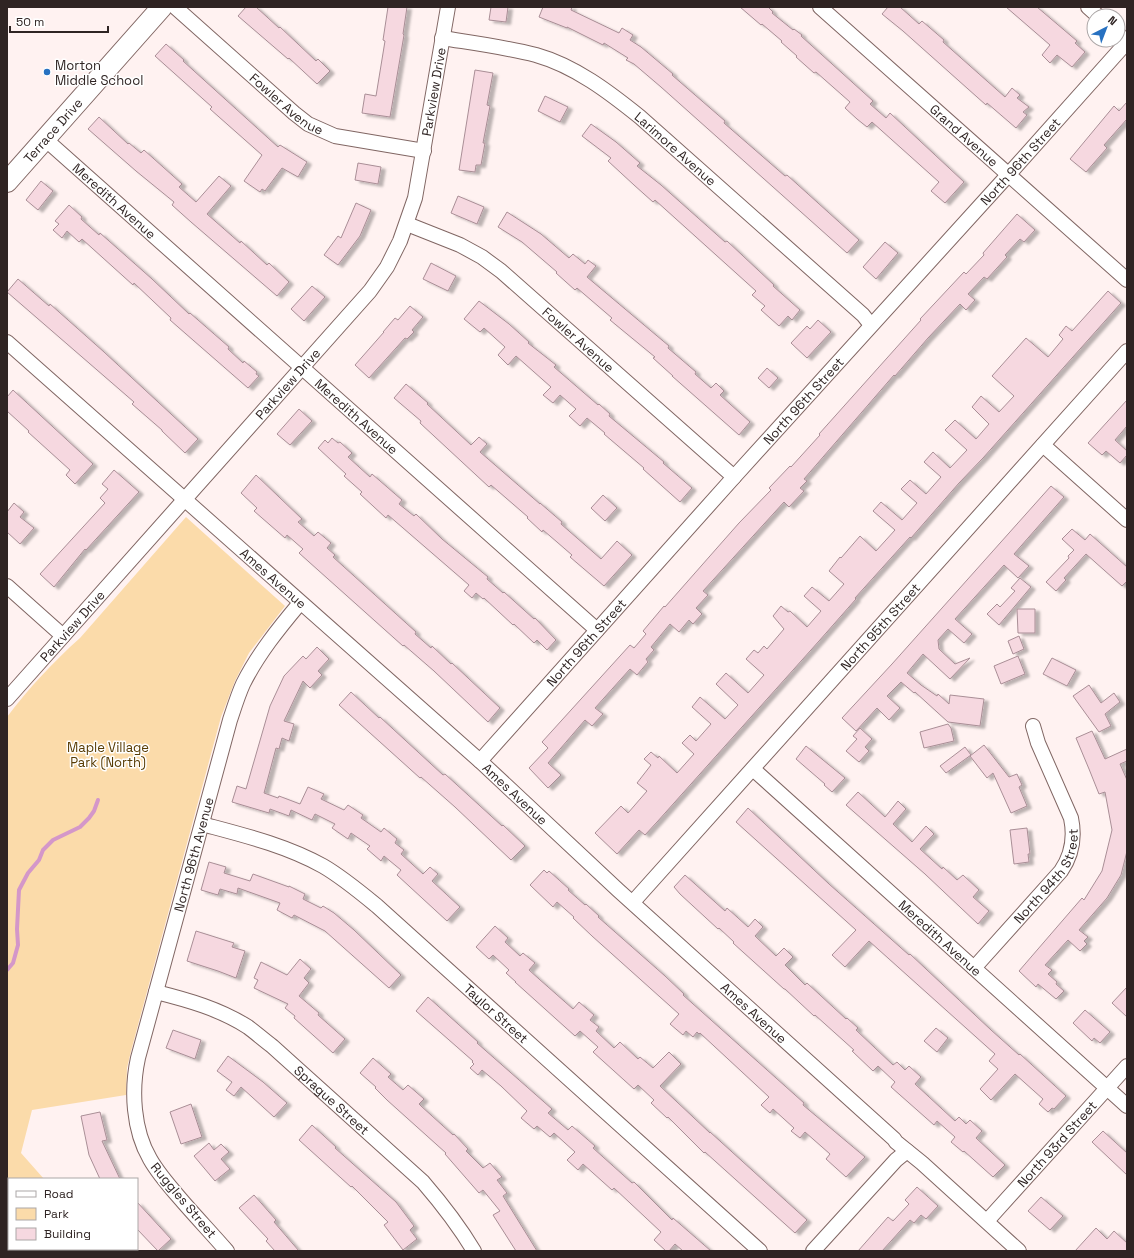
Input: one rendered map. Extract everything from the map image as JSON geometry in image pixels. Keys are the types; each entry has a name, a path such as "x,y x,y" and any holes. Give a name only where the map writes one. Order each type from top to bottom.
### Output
{"street":[{"name":"Terrace Drive","path":"7,182 162,7"},
{"name":"Fowler Avenue","path":"175,7 308,124 335,136 424,151"},
{"name":"Parkview Drive","path":"7,699 370,291 387,266 407,224 415,198 448,7"},
{"name":"Grand Avenue","path":"820,7 1010,174 1127,280"},
{"name":"Larimore Avenue","path":"442,38 517,51 536,56 566,67 601,87 640,117 863,315 871,325"},
{"name":"North 96th Street","path":"480,761 871,325 1010,174 1127,42"},
{"name":"Meredith Avenue","path":"45,139 597,630"},
{"name":"Fowler Avenue","path":"407,224 460,245 482,257 501,271 734,477"},
{"name":"Ames Avenue","path":"7,342 480,761 633,902 894,1138 896,1142 987,1221 1019,1251"},
{"name":"North 95th Street","path":"633,902 1127,351"},
{"path":"1043,444 1127,520"},
{"path":"7,586 63,636"},
{"name":"North 96th Avenue","path":"138,1124 134,1099 136,1070 230,720 242,686 252,666 300,603"},
{"name":"North 94th Street","path":"974,968 1061,871 1069,857 1073,842 1073,826 1071,818 1042,750 1038,744 1033,726"},
{"name":"Meredith Avenue","path":"753,769 1127,1106"},
{"name":"Taylor Street","path":"202,824 260,840 295,852 324,867 352,886 377,906 760,1251"},
{"name":"Sprague Street","path":"156,992 192,1001 226,1015 249,1028 272,1046 423,1182 447,1210 474,1251"},
{"name":"North 93rd Street","path":"987,1221 1127,1066"},
{"name":"Ruggles Street","path":"138,1124 150,1159 165,1182 227,1251"},
{"path":"813,1251 896,1160 907,1151"}],"green space":[{"name":"Maple Village Park (North)","path":"186,517 285,606 249,653 235,681 221,717 131,1051 127,1068 126,1095 32,1110 21,1153 43,1178 8,1178 8,1250 108,1251 7,1251 7,717 60,656 80,638"}],"building":[{"path":"246,7 256,7 316,61 318,59 330,71 317,84 289,58 288,59 238,16"},
{"path":"388,7 407,7 404,35 390,117 362,113 365,94 376,96 385,41 383,40"},
{"path":"491,7 508,7 506,22 489,20"},
{"path":"543,7 572,7 571,10 619,33 622,28 633,35 630,40 641,47 673,74 672,75 725,121 724,123 785,176 787,175 859,240 847,253 661,87 634,64 626,60 628,58 604,43 603,45 567,27 539,17"},
{"path":"740,7 768,7 773,12 772,13 793,30 794,29 802,35 801,36 873,101 870,104 886,118 890,113 964,182 945,203 931,191 939,182 872,122 867,127 857,119 845,108 850,102 816,72 814,73 796,57 797,56 781,42 782,41"},
{"path":"888,7 900,7 919,24 922,21 944,40 943,42 1005,97 1012,88 1020,95 1017,98 1029,107 1023,112 1027,115 1016,128 987,103 986,105 882,14"},
{"path":"1006,7 1037,7 1077,41 1075,43 1085,52 1072,67 1057,55 1050,63 1042,55 1050,45"},
{"path":"166,44 278,147 280,145 307,162 298,177 282,168 265,191 262,189 260,192 244,181 262,155 210,109 212,107 155,56"},
{"path":"475,70 493,73 487,105 490,106 483,143 485,143 481,165 476,165 475,172 459,170"},
{"path":"545,96 568,107 560,122 538,111"},
{"path":"1127,102 1127,119 1104,145 1107,148 1086,172 1070,159 1114,106 1119,111"},
{"path":"99,117 128,144 129,143 141,153 144,150 182,184 179,187 196,202 219,176 231,186 207,214 240,243 241,241 267,265 269,263 289,282 277,296 172,205 174,202 88,129"},
{"path":"591,124 616,142 640,163 637,166 661,185 725,242 727,241 800,310 792,320 788,316 779,326 761,310 765,306 752,295 756,291 655,200 653,202 634,185 608,161 611,158 582,136"},
{"path":"358,163 381,167 378,184 355,180"},
{"path":"41,181 53,191 38,210 26,200"},
{"path":"458,196 484,207 477,224 451,213"},
{"path":"356,203 371,210 360,236 338,265 324,255 338,236 341,238"},
{"path":"69,205 82,217 81,219 99,235 100,233 189,314 190,313 229,347 228,349 243,363 244,361 257,372 256,374 259,376 248,388 170,320 171,318 134,283 133,285 82,239 79,242 67,231 62,238 53,230 59,224 55,221"},
{"path":"507,212 541,234 569,258 573,254 585,264 588,260 596,266 587,277 669,346 668,348 696,372 695,374 711,388 716,383 724,391 720,395 750,422 739,435 672,376 653,358 655,357 610,320 612,318 577,288 575,290 556,273 557,272 522,242 498,227"},
{"path":"1017,214 1035,230 1024,242 1020,239 1005,255 1007,257 987,279 984,277 968,294 975,300 966,310 960,304 895,376 894,375 804,479 807,481 800,488 804,491 789,507 784,502 703,591 708,595 696,608 702,614 693,624 689,620 679,632 670,624 651,647 654,650 646,659 648,662 637,675 630,669 595,708 603,714 592,726 585,720 548,763 561,775 548,788 529,768 548,748 542,742 630,645 634,648 646,634 643,631 664,606 665,607 739,523 771,490 769,488 790,466 791,467 820,435 819,434 921,320 920,319 964,272 966,274 984,255 983,253"},
{"path":"885,242 898,253 876,279 863,267"},
{"path":"431,263 456,276 448,291 423,279"},
{"path":"18,279 49,306 50,304 104,352 198,439 185,453 162,430 132,404 134,402 7,292"},
{"path":"312,286 325,297 304,321 291,309"},
{"path":"1108,291 1121,303 911,538 910,537 855,598 856,599 819,641 657,822 645,835 639,830 617,854 595,833 621,806 628,813 647,791 637,783 651,765 644,759 651,752 658,758 659,756 677,773 694,754 682,743 690,735 696,741 711,724 692,707 700,697 725,719 738,705 716,684 726,673 748,693 764,675 746,659 754,650 758,653 764,646 767,649 784,629 773,616 781,606 788,612 790,611 807,627 821,611 804,596 812,587 829,601 844,584 829,571 840,557 841,558 860,536 876,551 895,530 873,511 881,502 902,520 917,503 901,489 910,480 926,494 941,477 924,462 933,452 950,468 967,450 945,430 955,420 976,439 989,424 972,407 981,396 999,412 1014,396 992,376 1026,338 1048,357 1063,339 1059,335 1066,326 1072,331"},
{"path":"479,301 509,324 529,342 528,343 556,365 554,367 598,405 599,404 610,414 609,416 664,462 663,463 692,488 680,502 587,418 580,426 569,416 576,409 560,395 553,403 543,395 551,387 516,356 508,365 498,355 505,347 484,328 480,332 464,319"},
{"path":"410,306 423,317 412,330 414,332 407,339 405,338 369,378 355,365 395,318 398,320"},
{"path":"818,320 831,332 807,358 791,343 807,326 810,329"},
{"path":"767,368 778,378 769,388 758,378"},
{"path":"406,384 428,403 427,404 471,445 479,437 487,444 480,452 562,522 561,524 601,559 617,541 632,555 604,586 570,557 572,555 543,530 542,532 527,518 528,517 491,485 489,487 420,423 421,421 394,398"},
{"path":"13,390 93,464 75,484 66,475 70,470 7,411 7,397"},
{"path":"1127,400 1127,426 1115,440 1127,451 1127,455 1120,463 1106,451 1102,455 1088,443"},
{"path":"299,409 312,421 290,445 277,434"},
{"path":"332,438 338,443 340,442 352,453 348,457 370,477 372,474 402,500 399,504 414,516 416,514 442,539 488,577 487,579 503,593 504,592 534,619 535,618 556,640 547,650 537,640 534,643 484,598 483,599 476,593 472,598 464,591 469,585 388,515 386,518 360,494 362,492 344,476 346,474 318,448 325,440 328,443"},
{"path":"114,470 139,492 86,550 85,549 54,587 40,574 105,503 100,498 108,489 102,484"},
{"path":"256,475 302,519 298,522 314,536 318,532 331,543 327,548 335,555 333,557 416,632 415,634 431,648 432,646 451,664 452,663 500,708 488,722 434,671 404,645 403,646 299,553 303,549 287,535 285,538 254,511 257,508 241,493"},
{"path":"1051,486 1064,497 1014,554 1029,566 1018,578 1004,565 955,619 972,634 964,643 948,629 938,640 939,649 955,664 970,658 950,679 923,654 907,673 937,696 938,694 949,704 950,695 984,699 980,726 948,722 915,692 914,693 901,682 887,696 900,708 889,720 877,708 856,731 842,718"},
{"path":"603,495 617,508 605,521 591,508"},
{"path":"14,503 24,512 20,517 34,528 20,544 7,532 7,512"},
{"path":"1072,529 1085,540 1090,534 1127,567 1127,581 1122,586 1086,554 1064,578 1066,580 1056,591 1046,582 1069,558 1068,556 1074,550 1062,539"},
{"path":"1020,578 1031,587 999,625 987,614 997,604 1000,607 1015,591 1011,588"},
{"path":"1017,609 1035,609 1035,633 1018,633"},
{"path":"1019,636 1024,649 1013,654 1008,641"},
{"path":"317,647 329,659 318,671 322,675 310,688 303,681 284,721 294,724 289,741 282,738 279,749 276,748 264,793 278,798 279,796 300,804 308,787 324,794 321,799 344,810 348,805 363,815 361,818 381,832 384,828 397,839 395,843 404,850 401,854 423,874 430,867 438,874 432,881 460,907 447,921 397,875 401,870 384,856 381,861 367,849 370,846 351,833 348,839 332,828 335,824 315,814 312,820 291,810 289,816 270,809 269,813 232,802 237,786 246,789 270,706 284,676 303,656 306,659"},
{"path":"1018,656 1025,674 1001,684 994,666"},
{"path":"1052,658 1076,670 1067,686 1043,674"},
{"path":"1089,685 1101,703 1114,693 1120,702 1105,714 1111,726 1099,732 1073,696"},
{"path":"351,692 525,846 511,860 455,807 421,777 420,778 339,705"},
{"path":"948,724 951,728 954,741 924,748 920,732"},
{"path":"860,728 872,739 865,747 869,751 859,762 846,751 857,739 853,736"},
{"path":"1092,731 1105,759 1127,749 1127,761 1120,764 1127,780 1127,851 1121,875 1107,898 1079,930 1088,937 1084,941 1087,944 1080,951 1068,940 1045,965 1052,970 1048,974 1064,991 1056,999 1038,984 1036,987 1019,971 1082,898 1084,900 1102,871 1112,830 1105,792 1099,794 1076,738"},
{"path":"984,745 1009,777 1017,774 1022,785 1019,787 1027,806 1011,813 993,773 987,778 970,756"},
{"path":"806,746 845,778 832,792 796,759"},
{"path":"965,747 971,755 946,773 940,766"},
{"path":"858,792 885,817 898,801 906,809 893,824 912,842 926,826 934,834 920,849 942,869 943,867 957,880 963,875 979,890 973,897 989,911 978,924 925,874 846,805"},
{"path":"748,808 829,884 909,955 910,954 991,1030 1066,1096 1054,1109 1052,1108 1048,1112 1039,1104 1043,1099 1015,1074 991,1100 980,1089 998,1069 989,1061 995,1054 869,941 845,967 832,955 856,930 736,822"},
{"path":"1027,828 1030,854 1028,854 1029,862 1014,864 1010,830"},
{"path":"209,862 226,867 224,873 250,881 253,874 289,886 305,894 303,899 321,908 323,906 334,913 401,975 389,988 325,931 294,915 292,918 277,910 280,903 238,888 237,894 220,889 218,895 201,890"},
{"path":"544,870 547,873 549,871 569,889 568,890 585,905 586,904 599,916 598,917 665,976 684,994 683,995 804,1103 803,1105 865,1157 846,1177 826,1159 830,1154 805,1132 800,1138 791,1131 794,1128 773,1109 770,1113 761,1105 769,1097 700,1033 699,1034 697,1032 693,1037 686,1031 683,1035 670,1024 679,1014 592,936 557,902 553,907 530,885"},
{"path":"685,875 725,911 727,908 748,927 755,919 763,927 755,936 776,956 784,948 793,957 785,965 805,985 807,983 858,1028 856,1030 893,1065 897,1062 905,1070 909,1066 921,1077 915,1084 955,1121 959,1117 966,1124 970,1120 982,1131 976,1138 1005,1165 993,1177 964,1151 963,1152 951,1142 955,1137 937,1121 934,1125 891,1087 895,1082 878,1066 873,1071 852,1051 854,1050 815,1015 814,1016 680,894 674,887"},
{"path":"495,926 508,938 505,942 520,956 523,953 535,963 529,970 539,979 573,1009 579,1002 594,1015 590,1020 599,1027 596,1031 614,1048 620,1042 638,1059 640,1057 653,1068 669,1052 681,1064 660,1086 807,1220 795,1233 705,1152 704,1153 668,1117 667,1118 651,1103 654,1100 638,1085 634,1089 593,1052 598,1047 580,1031 575,1036 515,982 506,973 509,970 493,955 489,959 476,947"},
{"path":"196,931 234,943 232,947 245,951 236,978 187,961"},
{"path":"300,959 311,969 304,978 309,983 299,996 319,1013 318,1015 345,1039 333,1053 294,1018 295,1016 285,1008 288,1004 254,988 258,980 254,978 261,962 287,975"},
{"path":"1127,987 1127,1017 1112,1003"},
{"path":"428,997 478,1042 477,1043 552,1109 548,1113 568,1130 572,1126 595,1146 593,1148 632,1183 634,1182 672,1220 673,1218 711,1251 683,1251 675,1244 669,1251 666,1251 654,1240 661,1232 614,1188 612,1190 583,1164 578,1170 567,1160 575,1152 554,1133 550,1137 537,1126 534,1129 521,1118 527,1111 482,1070 478,1075 470,1068 474,1064 472,1062 473,1061 416,1011"},
{"path":"1085,1010 1110,1032 1100,1043 1094,1038 1092,1041 1073,1023"},
{"path":"936,1028 948,1038 937,1052 924,1041"},
{"path":"173,1030 201,1040 195,1059 166,1048"},
{"path":"228,1056 263,1082 287,1103 274,1117 241,1087 234,1096 226,1090 232,1082 217,1071"},
{"path":"373,1058 391,1074 388,1077 403,1090 408,1085 424,1099 419,1104 453,1135 454,1134 468,1149 466,1151 483,1168 490,1163 502,1177 497,1180 507,1193 503,1196 537,1251 516,1251 493,1215 500,1211 483,1190 479,1193 445,1154 446,1153 387,1100 375,1088 376,1087 360,1073"},
{"path":"191,1104 202,1137 181,1144 170,1112"},
{"path":"100,1112 107,1140 102,1141 120,1178 100,1178 89,1155 81,1116"},
{"path":"312,1125 336,1147 335,1148 396,1202 414,1226 410,1230 417,1239 403,1250 384,1225 388,1222 352,1186 351,1187 299,1140"},
{"path":"1103,1131 1127,1153 1127,1175 1092,1142"},
{"path":"209,1143 214,1150 221,1144 229,1152 221,1159 230,1169 215,1181 194,1156"},
{"path":"917,1187 938,1206 926,1219 921,1215 914,1223 910,1220 882,1251 858,1251 888,1217 893,1221 909,1204 905,1200"},
{"path":"254,1195 276,1220 274,1222 299,1251 275,1251 266,1241 268,1239 239,1208"},
{"path":"1041,1197 1063,1216 1050,1230 1028,1211"},
{"path":"138,1203 171,1239 158,1251 138,1230"},
{"path":"1096,1228 1107,1239 1114,1231 1127,1243 1127,1251 1075,1251"}],"waterway":[{"path":"7,970 13,963 18,945 17,929 19,890 28,873 39,860 43,850 53,840 80,827 89,818 94,811 98,800"}],"place":[{"name":"Morton Middle School","path":"47,72"}]}
